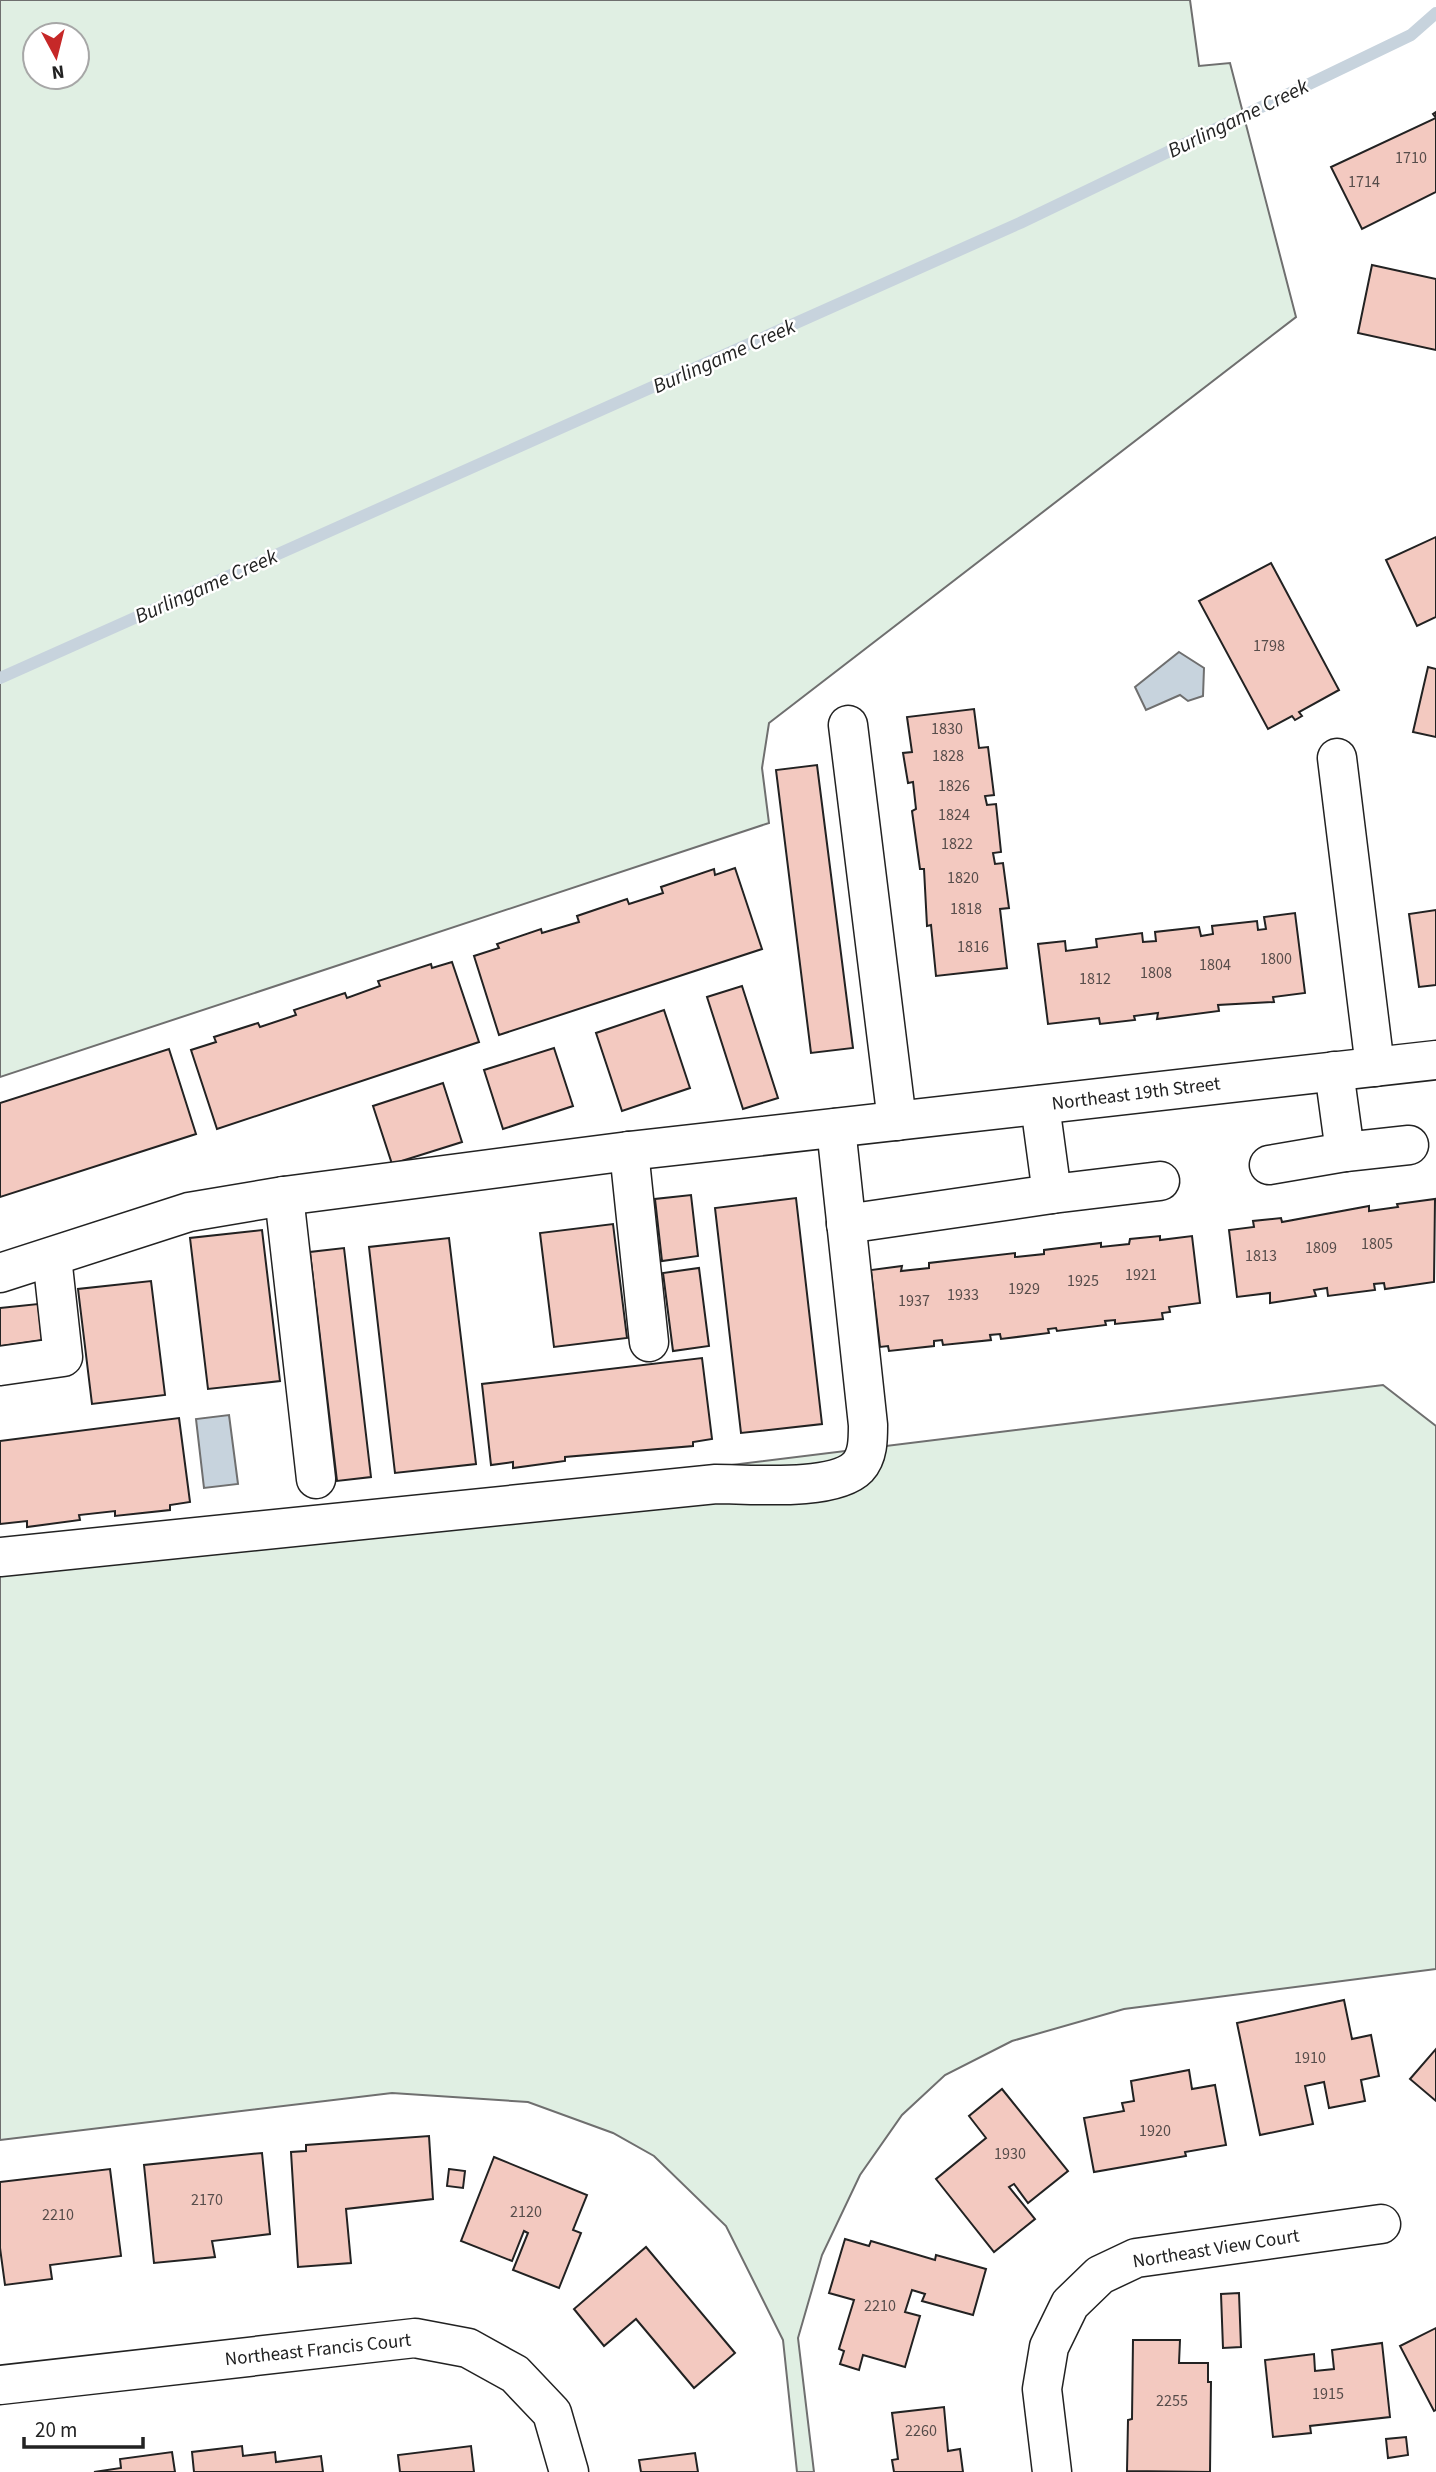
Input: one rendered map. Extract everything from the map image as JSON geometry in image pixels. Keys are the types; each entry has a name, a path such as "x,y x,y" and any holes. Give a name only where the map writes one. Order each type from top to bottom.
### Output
{"street":[{"path":"848,725 897,1121"},
{"path":"1337,758 1375,1067"},
{"name":"Northeast 19th Street","path":"0,1273 189,1212 284,1196 629,1151 1436,1060"},
{"path":"1334,1071 1345,1153"},
{"path":"1040,1105 1052,1194"},
{"path":"0,1557 716,1484 811,1483 842,1477 857,1468 867,1450 868,1425 836,1128"},
{"path":"1269,1165 1409,1145"},
{"path":"629,1151 649,1342"},
{"path":"846,1224 1160,1181"},
{"path":"284,1196 316,1479"},
{"path":"0,1366 63,1357 52,1257"},
{"name":"Northeast View Court","path":"1052,2472 1042,2389 1049,2347 1070,2304 1100,2275 1136,2258 1381,2224"},
{"name":"Northeast Francis Court","path":"0,2385 415,2338 468,2348 515,2374 552,2413 569,2472"}],"green space":[{"path":"0,0 1190,0 1199,66 1230,63 1296,317 769,723 762,768 769,823 0,1077"},
{"path":"1383,1385 1436,1426 1436,1969 1124,2009 1012,2041 945,2075 902,2115 860,2175 822,2255 798,2338 814,2472 797,2472 783,2340 726,2226 654,2156 613,2133 528,2102 392,2093 0,2140 0,1555"}],"shaded area":[{"path":"1179,652 1204,668 1203,696 1188,701 1180,695 1146,710 1135,687"},
{"path":"229,1415 238,1484 204,1488 196,1419"}],"building":[{"path":"1436,118 1436,192 1362,229 1331,167"},
{"path":"1372,265 1436,279 1436,350 1358,333"},
{"path":"1436,537 1436,617 1417,626 1386,560"},
{"path":"1271,563 1339,690 1299,712 1302,716 1295,720 1292,716 1268,729 1199,601"},
{"path":"1428,667 1436,669 1436,737 1413,732"},
{"path":"974,709 979,748 988,747 994,795 985,796 987,805 996,804 1001,852 993,853 995,864 1003,863 1009,908 1000,909 1007,968 936,976 931,925 927,926 924,869 920,869 912,811 916,809 913,782 908,783 903,753 912,752 907,717"},
{"path":"817,765 853,1048 811,1053 776,770"},
{"path":"735,868 762,949 499,1035 474,956 499,948 497,944 541,929 542,933 579,922 577,916 627,899 629,904 663,893 661,887 714,869 715,875"},
{"path":"1436,910 1436,985 1419,987 1409,914"},
{"path":"1295,913 1305,993 1273,997 1274,1002 1218,1005 1219,1011 1157,1019 1158,1013 1134,1016 1135,1020 1100,1024 1099,1018 1048,1024 1038,944 1065,941 1066,951 1097,947 1096,939 1142,933 1143,942 1156,941 1155,932 1199,927 1201,936 1213,934 1212,926 1257,921 1258,930 1266,929 1264,917"},
{"path":"452,962 479,1042 217,1129 191,1050 216,1042 214,1037 258,1023 260,1027 296,1015 294,1010 345,993 347,998 380,986 378,981 431,964 432,968"},
{"path":"742,986 778,1098 743,1109 707,997"},
{"path":"664,1010 690,1088 622,1111 596,1033"},
{"path":"554,1048 573,1106 503,1129 484,1070"},
{"path":"169,1049 196,1134 0,1197 0,1103"},
{"path":"443,1083 462,1142 392,1164 373,1106"},
{"path":"691,1195 698,1256 662,1261 655,1199"},
{"path":"796,1198 822,1424 741,1433 715,1208"},
{"path":"1435,1199 1434,1282 1385,1289 1384,1283 1374,1284 1375,1290 1328,1296 1327,1288 1314,1290 1316,1296 1270,1303 1270,1293 1237,1297 1229,1230 1254,1227 1253,1221 1281,1218 1282,1222 1369,1206 1369,1211"},
{"path":"613,1224 627,1338 554,1347 540,1233"},
{"path":"262,1230 280,1381 208,1389 190,1238"},
{"path":"1160,1236 1160,1240 1192,1236 1200,1303 1169,1307 1170,1312 1162,1313 1163,1319 1115,1324 1115,1320 1105,1321 1106,1325 1057,1331 1056,1328 1048,1329 1049,1333 1001,1339 1000,1334 990,1335 991,1340 943,1345 942,1340 934,1341 934,1346 889,1351 888,1346 880,1347 871,1270 902,1266 901,1271 929,1268 929,1263 1015,1253 1015,1257 1044,1254 1044,1250 1101,1243 1101,1247 1129,1244 1130,1239"},
{"path":"449,1238 476,1464 395,1473 369,1247"},
{"path":"344,1248 371,1477 337,1481 310,1252"},
{"path":"699,1268 709,1346 673,1351 663,1273"},
{"path":"151,1281 165,1395 92,1404 78,1289"},
{"path":"38,1304 42,1340 0,1346 0,1308"},
{"path":"702,1358 712,1439 693,1442 693,1446 565,1457 565,1461 513,1468 513,1462 491,1465 482,1384"},
{"path":"179,1418 190,1502 170,1505 170,1510 115,1516 115,1511 79,1515 80,1520 27,1527 27,1521 0,1524 0,1441"},
{"path":"1344,2000 1352,2039 1371,2035 1379,2076 1361,2080 1365,2101 1329,2108 1324,2082 1305,2086 1313,2124 1260,2135 1237,2023"},
{"path":"1436,2049 1436,2101 1410,2079"},
{"path":"1189,2070 1192,2089 1215,2085 1226,2145 1185,2152 1186,2156 1094,2172 1084,2118 1124,2111 1122,2103 1134,2101 1131,2081"},
{"path":"1002,2089 1068,2171 1028,2203 1014,2184 1009,2187 1035,2219 994,2252 936,2179 986,2138 969,2116"},
{"path":"429,2136 433,2199 346,2209 351,2263 298,2267 291,2152 306,2151 306,2145"},
{"path":"262,2153 270,2234 212,2241 215,2257 154,2263 144,2165"},
{"path":"494,2157 587,2195 573,2230 581,2233 559,2288 513,2270 528,2233 524,2231 512,2261 461,2241"},
{"path":"110,2169 121,2256 50,2265 52,2279 5,2285 0,2248 0,2182"},
{"path":"449,2169 465,2171 463,2188 447,2186"},
{"path":"845,2239 869,2246 871,2241 935,2260 936,2255 986,2269 973,2315 922,2301 925,2294 912,2290 905,2312 920,2316 905,2367 863,2355 859,2370 840,2364 844,2351 839,2349 854,2300 829,2293"},
{"path":"646,2247 735,2353 694,2388 636,2319 604,2346 574,2309"},
{"path":"1239,2293 1241,2347 1223,2348 1221,2294"},
{"path":"1436,2328 1436,2410 1434,2411 1400,2346"},
{"path":"1133,2340 1180,2340 1179,2363 1208,2363 1208,2382 1211,2382 1210,2472 1127,2471 1128,2420 1132,2419"},
{"path":"1382,2343 1390,2417 1310,2426 1311,2433 1273,2437 1265,2360 1314,2354 1315,2371 1334,2369 1332,2350"},
{"path":"944,2407 948,2451 960,2449 963,2472 894,2472 892,2460 898,2459 892,2413"},
{"path":"1406,2437 1408,2455 1388,2458 1386,2439"},
{"path":"242,2446 243,2456 275,2452 276,2462 321,2456 323,2472 194,2472 192,2452"},
{"path":"471,2446 474,2472 400,2472 398,2455"},
{"path":"172,2452 175,2472 94,2472 121,2468 120,2459"},
{"path":"695,2453 698,2472 641,2472 639,2460"}],"waterway":[{"name":"Burlingame Creek","path":"0,678 1020,223 1411,35 1436,13"}]}
